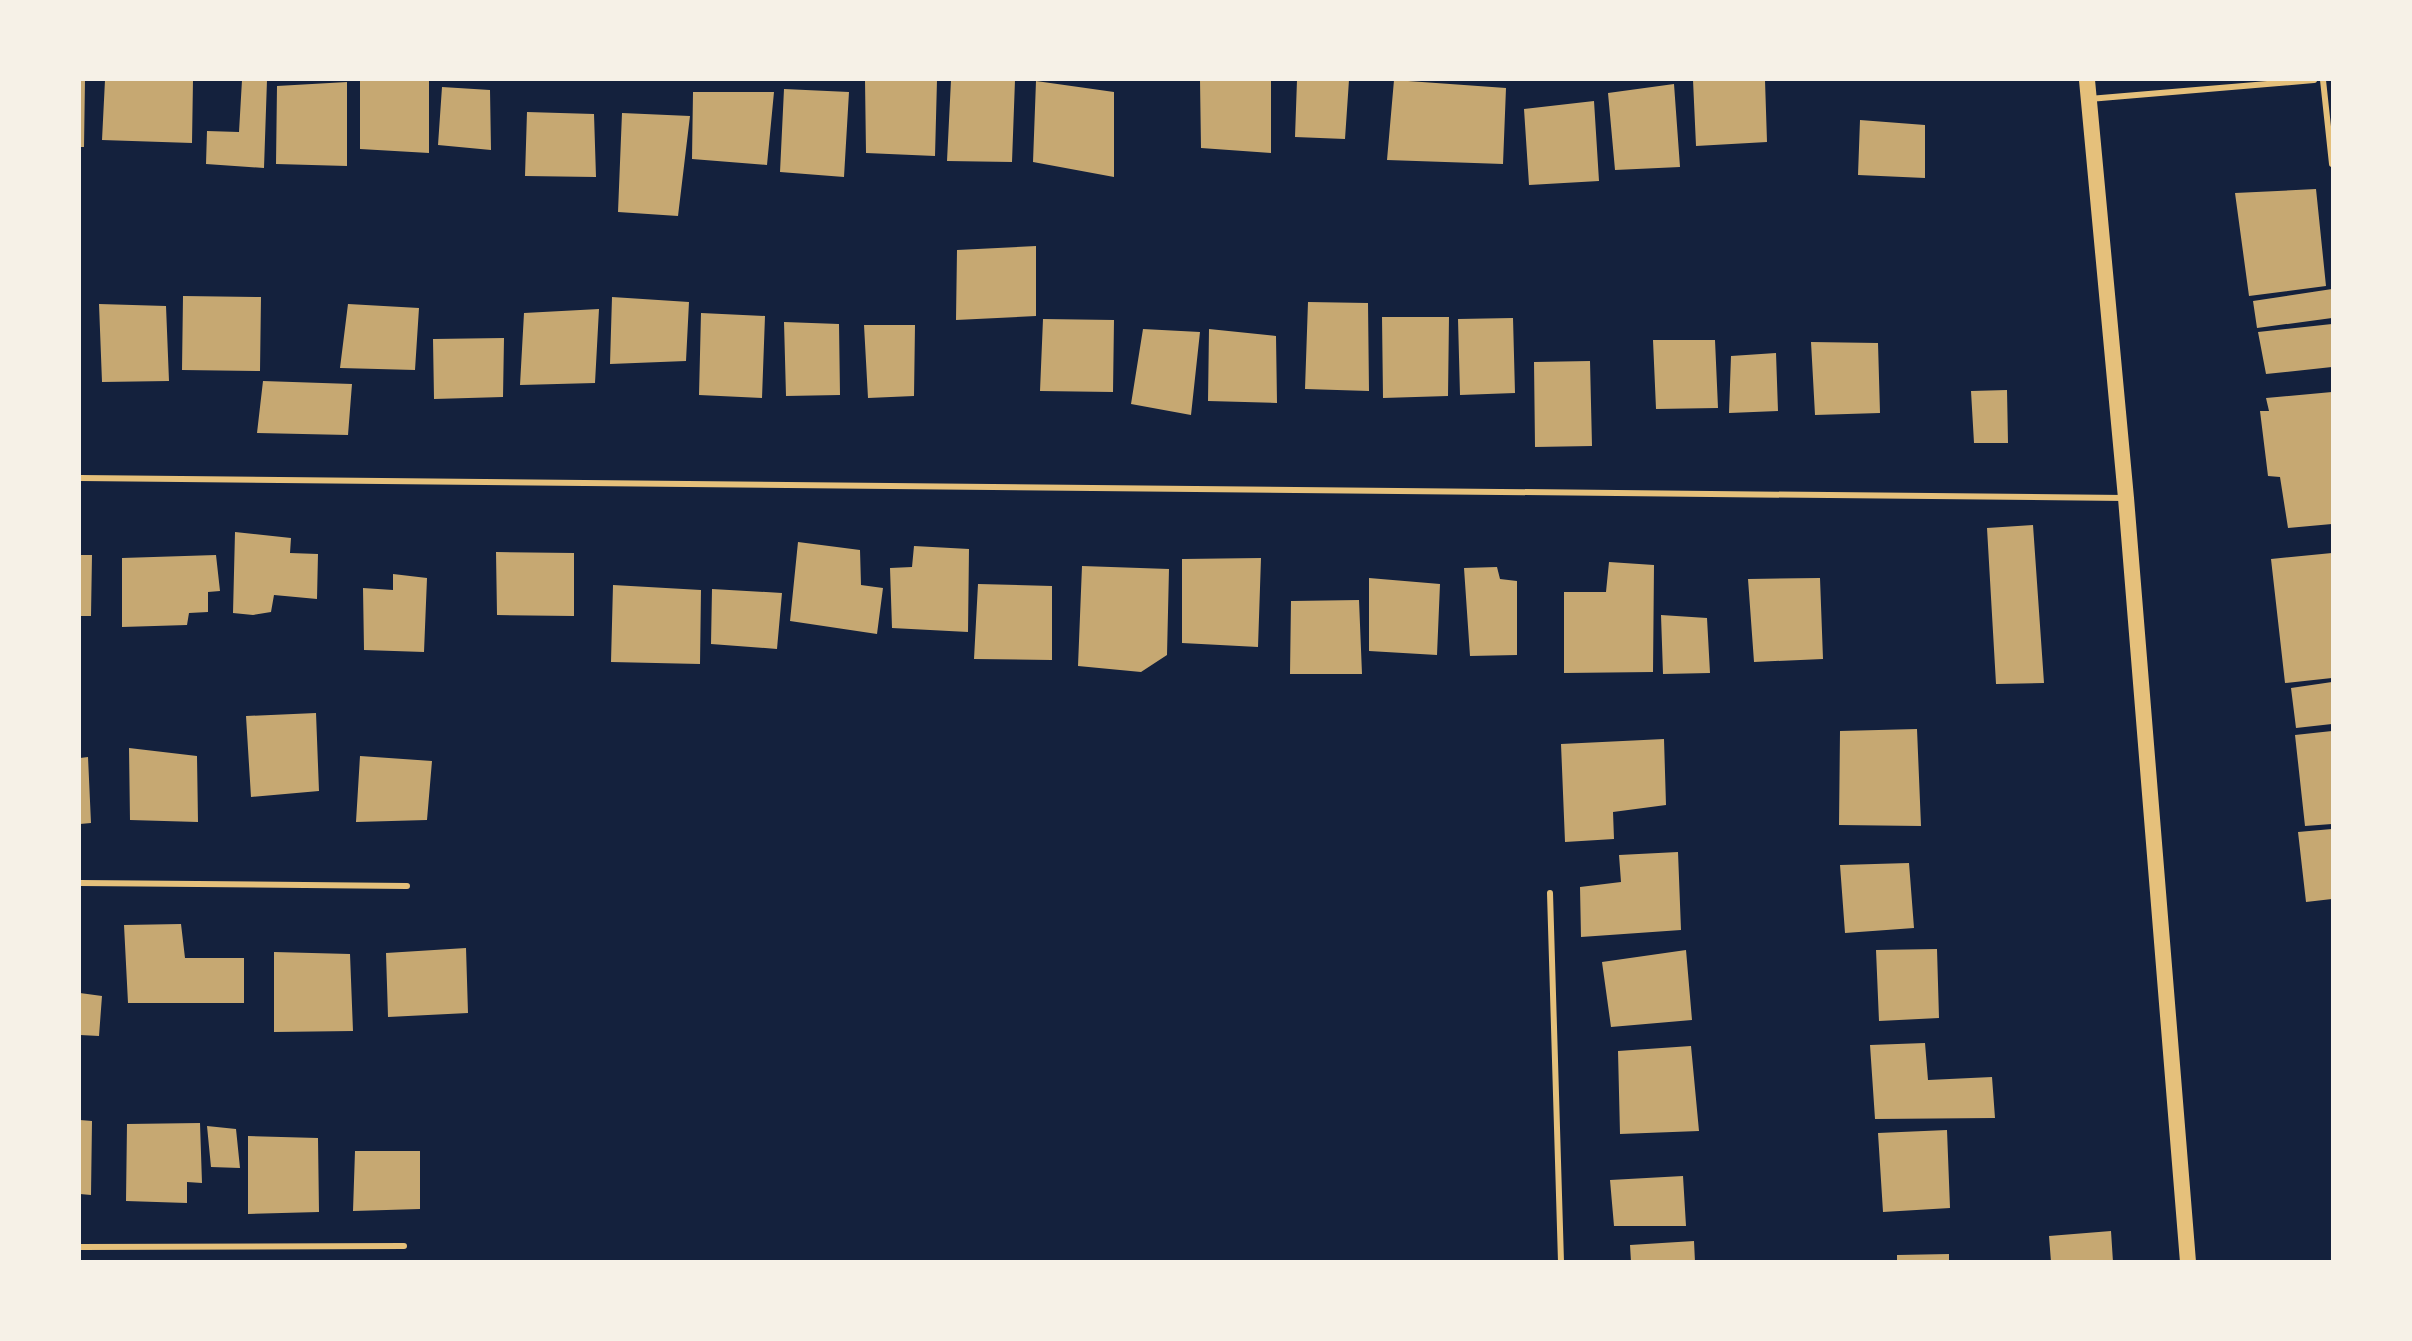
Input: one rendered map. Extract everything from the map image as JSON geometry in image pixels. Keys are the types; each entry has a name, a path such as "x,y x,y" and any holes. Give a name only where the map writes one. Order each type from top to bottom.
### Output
{"highway":[{"path":"2087,80 2126,498 2188,1262"}],"street":[{"path":"2089,99 2314,80"},
{"path":"2323,80 2332,164"},
{"path":"80,478 2126,498"},
{"path":"80,883 407,885"},
{"path":"1550,893 1561,1262"},
{"path":"80,1248 404,1246"}],"building":[{"path":"80,80 85,80 84,147 80,147"},
{"path":"105,80 193,80 192,143 102,140"},
{"path":"242,80 267,80 264,168 206,164 207,131 239,132"},
{"path":"360,80 429,80 429,153 360,149"},
{"path":"865,80 937,80 935,156 866,153"},
{"path":"951,80 1015,80 1012,162 947,161"},
{"path":"1200,80 1271,80 1271,153 1201,148"},
{"path":"1297,80 1349,80 1345,139 1295,137"},
{"path":"1394,80 1506,88 1503,164 1387,160"},
{"path":"1693,80 1765,80 1767,142 1696,146"},
{"path":"1036,81 1114,92 1114,177 1033,162"},
{"path":"347,82 347,166 276,164 277,86"},
{"path":"1674,84 1680,167 1615,170 1608,93"},
{"path":"442,87 490,90 491,150 438,145"},
{"path":"784,89 849,92 844,177 780,172"},
{"path":"693,92 774,92 767,165 692,159"},
{"path":"1594,101 1599,181 1529,185 1524,109"},
{"path":"527,112 594,114 596,177 525,176"},
{"path":"622,113 690,116 678,216 618,212"},
{"path":"1860,120 1925,125 1925,178 1858,175"},
{"path":"2316,189 2326,286 2249,296 2235,193"},
{"path":"1036,246 1036,316 956,320 957,250"},
{"path":"2332,289 2332,318 2257,328 2253,301"},
{"path":"183,296 261,297 260,371 182,370"},
{"path":"612,297 689,302 686,361 610,364"},
{"path":"1308,302 1368,303 1369,391 1305,389"},
{"path":"99,304 166,306 169,381 102,382"},
{"path":"348,304 419,308 415,370 340,368"},
{"path":"599,309 595,383 520,385 524,313"},
{"path":"701,313 765,316 762,398 699,395"},
{"path":"1382,317 1449,317 1448,396 1383,398"},
{"path":"1513,318 1515,393 1460,395 1458,319"},
{"path":"1043,319 1114,320 1113,392 1040,391"},
{"path":"784,322 839,324 840,395 786,396"},
{"path":"2332,324 2332,367 2266,374 2258,332"},
{"path":"864,325 915,325 914,396 868,398"},
{"path":"1143,329 1200,332 1191,415 1131,404"},
{"path":"1209,329 1276,336 1277,403 1208,401"},
{"path":"504,338 503,397 434,399 433,339"},
{"path":"1653,340 1715,340 1718,408 1656,409"},
{"path":"1811,342 1878,343 1880,413 1815,415"},
{"path":"1776,353 1778,411 1729,413 1731,356"},
{"path":"1590,361 1592,446 1535,447 1534,362"},
{"path":"263,381 352,384 348,435 257,433"},
{"path":"2007,390 2008,443 1974,443 1971,391"},
{"path":"2332,392 2332,524 2288,528 2280,477 2268,476 2260,411 2269,411 2266,398"},
{"path":"2033,525 2044,683 1996,684 1987,528"},
{"path":"235,532 291,538 290,553 318,554 317,599 274,595 271,612 253,615 233,613"},
{"path":"798,542 860,550 861,585 883,588 877,634 790,621"},
{"path":"914,546 969,549 968,632 892,628 890,568 912,567"},
{"path":"496,552 574,553 574,616 497,615"},
{"path":"2332,553 2332,678 2285,683 2271,559"},
{"path":"80,555 92,555 91,616 80,616"},
{"path":"216,555 220,591 208,592 208,612 189,613 187,625 122,627 122,558"},
{"path":"1261,558 1258,647 1182,643 1182,559"},
{"path":"1609,562 1654,565 1653,672 1564,673 1564,592 1606,592"},
{"path":"1082,566 1169,569 1167,655 1141,672 1078,666"},
{"path":"1497,567 1500,579 1517,581 1517,655 1470,656 1464,568"},
{"path":"393,574 427,578 424,652 364,650 363,588 393,590"},
{"path":"1369,578 1440,584 1437,655 1369,651"},
{"path":"1820,578 1823,659 1754,662 1748,579"},
{"path":"978,584 1052,586 1052,660 974,659"},
{"path":"613,585 701,590 700,664 611,662"},
{"path":"712,589 782,593 777,649 711,644"},
{"path":"1359,600 1362,674 1290,674 1291,601"},
{"path":"1661,615 1707,618 1710,673 1663,674"},
{"path":"2332,682 2332,724 2296,728 2291,688"},
{"path":"316,713 319,791 251,797 246,716"},
{"path":"1917,729 1921,826 1839,825 1840,731"},
{"path":"2332,731 2332,824 2305,826 2295,735"},
{"path":"1664,739 1666,805 1613,812 1614,839 1565,842 1561,744"},
{"path":"129,748 197,756 198,822 130,820"},
{"path":"360,756 432,761 427,820 356,822"},
{"path":"88,757 91,823 80,824 80,758"},
{"path":"2332,829 2332,899 2306,902 2298,832"},
{"path":"1678,852 1681,930 1581,937 1580,887 1621,882 1619,855"},
{"path":"1909,863 1914,928 1845,933 1840,865"},
{"path":"181,924 185,958 244,958 244,1003 128,1003 124,925"},
{"path":"466,948 468,1013 388,1017 386,953"},
{"path":"1937,949 1939,1018 1879,1021 1876,950"},
{"path":"1686,950 1692,1020 1611,1027 1602,962"},
{"path":"274,952 350,954 353,1031 274,1032"},
{"path":"80,993 102,996 99,1036 80,1035"},
{"path":"1925,1043 1928,1080 1992,1077 1995,1118 1875,1119 1870,1045"},
{"path":"1691,1046 1699,1131 1620,1134 1618,1051"},
{"path":"80,1120 92,1121 91,1195 80,1194"},
{"path":"200,1123 202,1183 187,1182 187,1203 126,1201 127,1124"},
{"path":"207,1126 236,1129 240,1168 211,1167"},
{"path":"1947,1130 1950,1208 1883,1212 1878,1133"},
{"path":"248,1136 318,1138 319,1212 248,1214"},
{"path":"355,1151 420,1151 420,1209 353,1211"},
{"path":"1683,1176 1686,1226 1614,1226 1610,1180"},
{"path":"2111,1231 2113,1262 2051,1262 2049,1236"},
{"path":"1694,1241 1695,1262 1631,1262 1630,1245"},
{"path":"1949,1254 1949,1262 1897,1262 1897,1255"}]}
